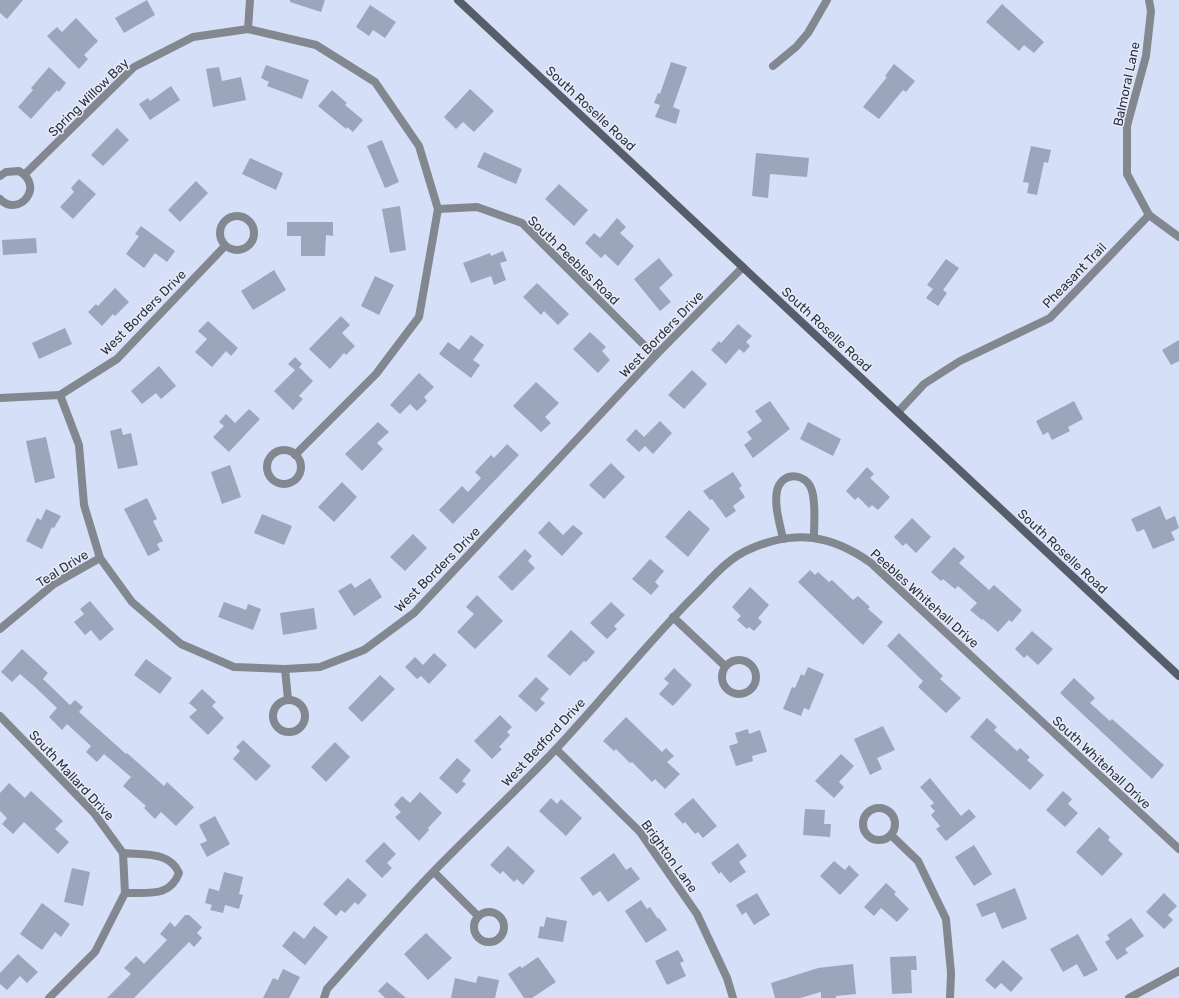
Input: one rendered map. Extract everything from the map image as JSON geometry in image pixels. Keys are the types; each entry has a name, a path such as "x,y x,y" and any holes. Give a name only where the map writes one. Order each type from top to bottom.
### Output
{"main road":[{"name":"South Roselle Road","path":"458,0 1179,676"}],"street":[{"path":"248,29 250,0"},
{"path":"773,66 796,47 808,33 827,0"},
{"name":"Balmoral Lane","path":"1149,0 1151,11 1146,56 1128,123 1127,174 1149,216"},
{"name":"Spring Willow Bay","path":"25,174 134,67 193,37 248,29 316,45 375,82 419,146 438,209"},
{"path":"0,176 12,170 25,174 31,187 26,199 21,203 14,205 7,204 0,199"},
{"name":"South Peebles Road","path":"438,209 477,207 522,223 655,356"},
{"path":"295,455 376,374 420,318 438,209"},
{"path":"237,216 249,220 255,233 250,245 238,250 225,246 220,233 225,221 237,216"},
{"path":"1149,216 1179,237"},
{"name":"Pheasant Trail","path":"898,412 924,384 960,361 1050,318 1149,216"},
{"name":"West Borders Drive","path":"225,246 117,359 60,395 79,444 84,505 100,558 132,602 181,644 234,666 285,669 320,667 364,650 414,613 655,356 743,267"},
{"path":"0,398 60,395"},
{"path":"283,450 295,455 301,466 296,478 285,484 272,480 267,468 271,456 283,450"},
{"path":"783,539 777,503 777,489 786,478 793,476 802,477 808,482 812,491 814,537"},
{"name":"Peebles Whitehall Drive","path":"801,536 814,537 837,543 856,552 872,564 1009,692"},
{"name":"West Bedford Drive","path":"324,998 327,988 434,872 556,749 673,617 736,556 771,541 801,536"},
{"name":"Teal Drive","path":"0,630 54,584 100,558"},
{"path":"673,617 725,666"},
{"path":"735,660 745,661 750,664 756,676 751,688 740,693 734,693 726,688 722,677 725,666 735,660"},
{"path":"285,669 288,699"},
{"name":"South Whitehall Drive","path":"1009,692 1179,850"},
{"path":"288,699 300,704 306,715 301,727 290,733 278,728 272,717 277,705 288,699"},
{"name":"South Mallard Drive","path":"0,716 94,813 123,853"},
{"name":"Brighton Lane","path":"556,749 640,832 697,914 727,978 733,998"},
{"path":"879,807 890,812 896,823 891,835 880,840 868,836 863,824 867,812 879,807"},
{"path":"891,835 918,861 946,919 951,973 950,998"},
{"path":"49,998 95,952 125,893 123,853 165,857 175,864 179,873 175,884 164,891 125,893"},
{"path":"434,872 478,916"},
{"path":"1129,998 1179,971"}],"building":[{"path":"0,0 23,0 7,19 0,13"},
{"path":"147,0 155,15 124,33 115,18"},
{"path":"290,0 325,0 321,12 290,2"},
{"path":"1002,4 1044,42 1034,53 1024,45 1019,51 986,22"},
{"path":"370,5 396,22 385,38 373,30 369,36 356,27"},
{"path":"76,18 98,41 84,55 88,59 79,69 47,36 57,27 62,32"},
{"path":"671,62 687,67 673,107 680,110 676,124 655,117 660,105 654,103 658,93 660,94"},
{"path":"894,64 915,81 906,92 903,90 879,119 863,107 887,77 885,76"},
{"path":"266,65 309,80 302,99 267,86 269,82 261,78"},
{"path":"49,67 66,83 59,92 57,90 31,119 18,107 33,90 31,88"},
{"path":"219,67 222,81 241,77 246,100 213,107 206,69"},
{"path":"171,86 180,100 150,120 139,104 148,98 150,101"},
{"path":"470,89 494,111 474,132 463,122 456,129 444,117"},
{"path":"332,90 347,103 345,105 363,120 353,132 347,127 346,129 318,106"},
{"path":"117,128 129,140 103,166 91,155"},
{"path":"382,140 399,182 385,188 367,146"},
{"path":"1031,146 1051,150 1048,163 1044,162 1037,195 1027,193 1029,183 1023,182"},
{"path":"484,152 522,169 516,184 477,167"},
{"path":"756,153 809,158 807,177 770,174 768,198 752,196"},
{"path":"250,158 283,173 276,190 242,174"},
{"path":"79,179 96,194 73,219 60,207 74,192 71,188"},
{"path":"196,181 208,193 180,222 168,210"},
{"path":"559,184 588,210 574,226 545,199"},
{"path":"400,206 406,250 390,253 382,209"},
{"path":"617,218 626,227 620,233 634,246 618,266 605,254 601,258 585,243 594,233 600,238"},
{"path":"287,222 333,222 333,236 326,235 325,256 301,256 301,236 287,236"},
{"path":"141,226 175,251 167,262 155,253 144,268 126,254 139,236 135,234"},
{"path":"36,238 37,253 3,255 2,240"},
{"path":"503,251 507,261 500,263 506,280 494,285 491,276 471,283 463,263 490,253 491,256"},
{"path":"659,258 673,275 659,288 671,302 660,311 634,279"},
{"path":"946,259 959,268 943,290 947,293 938,306 926,298 933,289 927,285"},
{"path":"274,270 286,290 253,310 241,291"},
{"path":"375,276 394,285 379,315 361,306"},
{"path":"537,283 569,314 558,325 544,311 541,315 523,297"},
{"path":"115,288 129,302 115,316 113,314 102,326 88,312 96,304 98,306"},
{"path":"341,316 350,325 342,333 355,346 346,355 344,353 330,369 309,349"},
{"path":"208,321 238,348 231,356 226,351 212,367 195,352 207,339 198,331"},
{"path":"738,324 752,336 746,342 750,346 744,353 739,349 726,364 711,350 719,341 721,343"},
{"path":"65,328 72,344 39,359 32,343"},
{"path":"590,332 606,347 602,351 610,360 598,373 573,349"},
{"path":"471,335 484,345 473,360 480,365 471,378 439,354 448,342 459,350"},
{"path":"1179,340 1179,361 1171,365 1162,350"},
{"path":"295,357 302,364 299,367 313,381 299,396 303,399 293,410 274,391 295,370 288,364"},
{"path":"159,366 176,386 161,399 156,393 142,404 131,391"},
{"path":"692,370 707,384 684,409 668,395"},
{"path":"419,373 434,387 424,397 427,401 417,411 410,404 400,414 390,405"},
{"path":"536,382 559,403 545,417 551,423 541,432 513,406"},
{"path":"770,401 790,429 753,458 744,445 752,439 747,432 762,421 755,411"},
{"path":"1074,401 1083,419 1068,427 1070,431 1052,440 1048,432 1043,435 1036,421"},
{"path":"249,409 260,419 229,452 213,437 224,426 219,422 226,414 235,423"},
{"path":"660,421 672,433 653,454 645,446 639,452 626,440 636,429 644,437"},
{"path":"378,422 389,432 377,443 383,449 362,471 345,454"},
{"path":"808,422 841,439 833,456 800,439"},
{"path":"121,428 123,435 131,433 138,465 118,469 110,431"},
{"path":"46,437 55,478 35,483 26,441"},
{"path":"507,444 519,455 453,524 439,510 462,486 468,492 481,478 475,472 491,455 494,458"},
{"path":"611,463 625,477 604,499 589,485"},
{"path":"230,465 241,497 222,504 211,472"},
{"path":"867,467 874,474 870,478 890,497 878,510 872,505 869,508 858,497 855,500 846,491"},
{"path":"733,472 742,486 739,488 745,497 733,506 736,511 726,518 712,499 710,500 703,491"},
{"path":"342,482 357,497 334,522 318,507"},
{"path":"147,498 157,519 153,521 163,541 157,544 160,550 148,556 124,509"},
{"path":"1160,506 1166,520 1175,516 1179,528 1171,532 1175,540 1153,549 1144,529 1137,532 1131,519"},
{"path":"46,509 61,516 54,528 52,527 42,549 26,541 37,518 41,520"},
{"path":"689,510 710,529 688,557 665,537"},
{"path":"262,514 292,526 284,545 254,533"},
{"path":"912,518 931,537 916,553 906,543 903,546 894,537"},
{"path":"549,521 563,535 573,525 583,533 562,556 538,533"},
{"path":"413,534 427,548 405,571 390,557"},
{"path":"954,547 965,557 959,563 989,590 994,585 1022,610 1012,622 1009,620 998,632 970,610 977,603 958,586 955,589 943,579 941,581 931,572"},
{"path":"525,549 532,556 528,561 535,568 512,591 498,577"},
{"path":"650,559 664,571 655,582 659,586 651,595 632,579"},
{"path":"810,570 815,575 818,572 829,582 832,580 853,600 858,596 870,607 868,609 883,622 863,645 798,582"},
{"path":"370,578 382,597 354,616 338,591 351,583 355,588"},
{"path":"750,587 769,605 758,618 762,622 754,631 749,627 747,629 737,620 741,616 732,607"},
{"path":"477,595 503,621 475,649 457,632 474,614 466,607"},
{"path":"90,601 114,629 100,641 91,630 85,635 74,622 84,614 80,609"},
{"path":"224,602 246,610 248,604 261,609 253,630 218,617"},
{"path":"611,602 625,615 614,626 617,629 607,639 590,623"},
{"path":"314,608 317,629 283,635 280,613"},
{"path":"571,630 595,652 570,676 547,656"},
{"path":"1032,631 1053,649 1038,665 1027,655 1024,658 1015,649"},
{"path":"899,633 943,676 940,679 961,698 946,713 918,687 923,681 887,646"},
{"path":"22,649 48,673 43,679 70,705 75,700 83,707 79,712 164,786 167,782 194,807 176,826 161,812 155,819 144,808 146,806 123,786 131,777 104,754 97,762 86,752 91,746 67,724 62,730 49,717 57,708 35,687 20,674 12,682 1,672"},
{"path":"434,653 447,665 429,684 421,676 417,679 405,667 415,657 423,665"},
{"path":"146,659 172,678 160,694 134,675"},
{"path":"808,667 824,674 809,710 804,708 801,716 783,709 792,687 795,688 801,674 804,676"},
{"path":"674,668 692,685 673,706 659,694 669,683 664,679"},
{"path":"380,675 395,689 362,722 348,708"},
{"path":"536,677 549,689 540,699 545,703 536,712 518,696"},
{"path":"1074,678 1095,698 1090,703 1110,721 1112,719 1164,765 1152,779 1060,693"},
{"path":"202,689 216,702 212,706 224,718 208,735 189,717 197,710 189,703"},
{"path":"500,715 512,727 507,732 510,735 499,747 502,749 492,759 474,741"},
{"path":"626,717 662,752 666,748 674,756 667,762 680,774 665,789 655,779 652,782 632,762 630,763 616,749 614,751 603,741"},
{"path":"987,718 997,727 994,730 1017,751 1020,748 1030,757 1027,760 1044,775 1030,790 970,737"},
{"path":"883,726 895,750 877,758 882,769 870,775 854,739"},
{"path":"748,729 749,734 760,730 767,752 752,756 753,761 736,766 729,746 738,743 735,733"},
{"path":"243,740 271,766 256,781 233,759 240,751 236,747"},
{"path":"335,742 350,757 326,782 311,767"},
{"path":"841,754 854,766 839,782 844,787 834,798 815,781"},
{"path":"457,758 471,770 462,781 466,784 457,794 439,778"},
{"path":"930,778 961,816 969,809 976,817 946,841 936,829 940,826 931,815 935,811 930,806 934,803 920,787"},
{"path":"9,783 25,798 31,791 63,821 55,829 69,842 58,854 24,822 13,834 2,824 7,818 0,811 0,793"},
{"path":"1063,791 1072,799 1068,804 1078,813 1065,827 1046,810"},
{"path":"420,792 442,813 428,828 429,830 419,841 395,817 401,812 394,805 402,796 410,803"},
{"path":"551,798 557,804 561,799 582,818 566,836 539,811"},
{"path":"693,798 717,826 703,838 698,832 695,834 685,822 683,824 674,814"},
{"path":"805,809 825,810 824,824 831,824 830,837 803,835"},
{"path":"215,816 230,844 207,857 200,844 207,841 199,825"},
{"path":"1099,827 1110,837 1108,840 1123,854 1102,876 1076,852"},
{"path":"384,842 396,854 387,863 392,868 382,878 365,861"},
{"path":"738,843 747,856 739,862 746,872 730,883 721,872 719,874 711,863"},
{"path":"974,845 992,874 974,886 955,857"},
{"path":"508,846 535,871 523,885 517,879 514,882 503,871 500,874 490,865"},
{"path":"614,853 626,870 631,867 640,879 608,902 600,891 593,896 580,878"},
{"path":"834,861 845,870 849,865 859,875 840,895 820,876"},
{"path":"72,868 90,872 83,906 64,902"},
{"path":"224,872 243,877 239,894 243,895 239,909 225,905 223,913 210,910 212,905 205,903 209,888 219,891"},
{"path":"348,878 367,895 358,905 355,902 345,913 341,910 336,916 323,904"},
{"path":"886,883 896,892 894,894 909,909 897,922 881,908 874,916 864,907"},
{"path":"1015,888 1027,919 1002,929 995,912 982,917 976,904"},
{"path":"757,893 770,915 754,925 746,912 742,915 736,905"},
{"path":"1164,893 1177,906 1168,915 1173,920 1164,929 1146,912"},
{"path":"641,900 647,909 650,907 667,930 646,943 625,911"},
{"path":"42,903 70,924 61,937 55,932 42,950 20,934"},
{"path":"185,915 189,915 202,927 197,933 202,938 194,947 189,942 134,998 107,998 131,974 124,968 136,956 144,964 167,940 160,934 170,922 175,927"},
{"path":"546,917 567,921 563,942 538,938 540,926 544,927"},
{"path":"1131,918 1144,936 1125,949 1128,953 1117,960 1105,942 1110,939 1107,935"},
{"path":"314,926 328,937 305,965 282,946 294,931 304,939"},
{"path":"426,933 452,958 428,980 404,954"},
{"path":"1078,934 1098,970 1084,977 1077,964 1063,972 1050,949"},
{"path":"678,950 684,961 680,963 686,976 667,985 655,961"},
{"path":"18,954 38,972 27,983 20,976 7,990 0,984 0,973"},
{"path":"916,956 917,970 911,970 912,993 892,994 890,957"},
{"path":"538,957 556,982 532,998 524,998 508,974 520,966 522,968"},
{"path":"1003,960 1023,978 1011,992 1001,983 995,989 985,980"},
{"path":"853,964 856,994 836,996 836,998 821,998 821,992 800,998 775,998 771,983 818,968"},
{"path":"283,969 300,977 289,998 263,998 273,978 278,980"},
{"path":"478,976 499,980 495,998 451,998 455,978 476,983"},
{"path":"387,982 406,998 385,998 378,991"}]}
